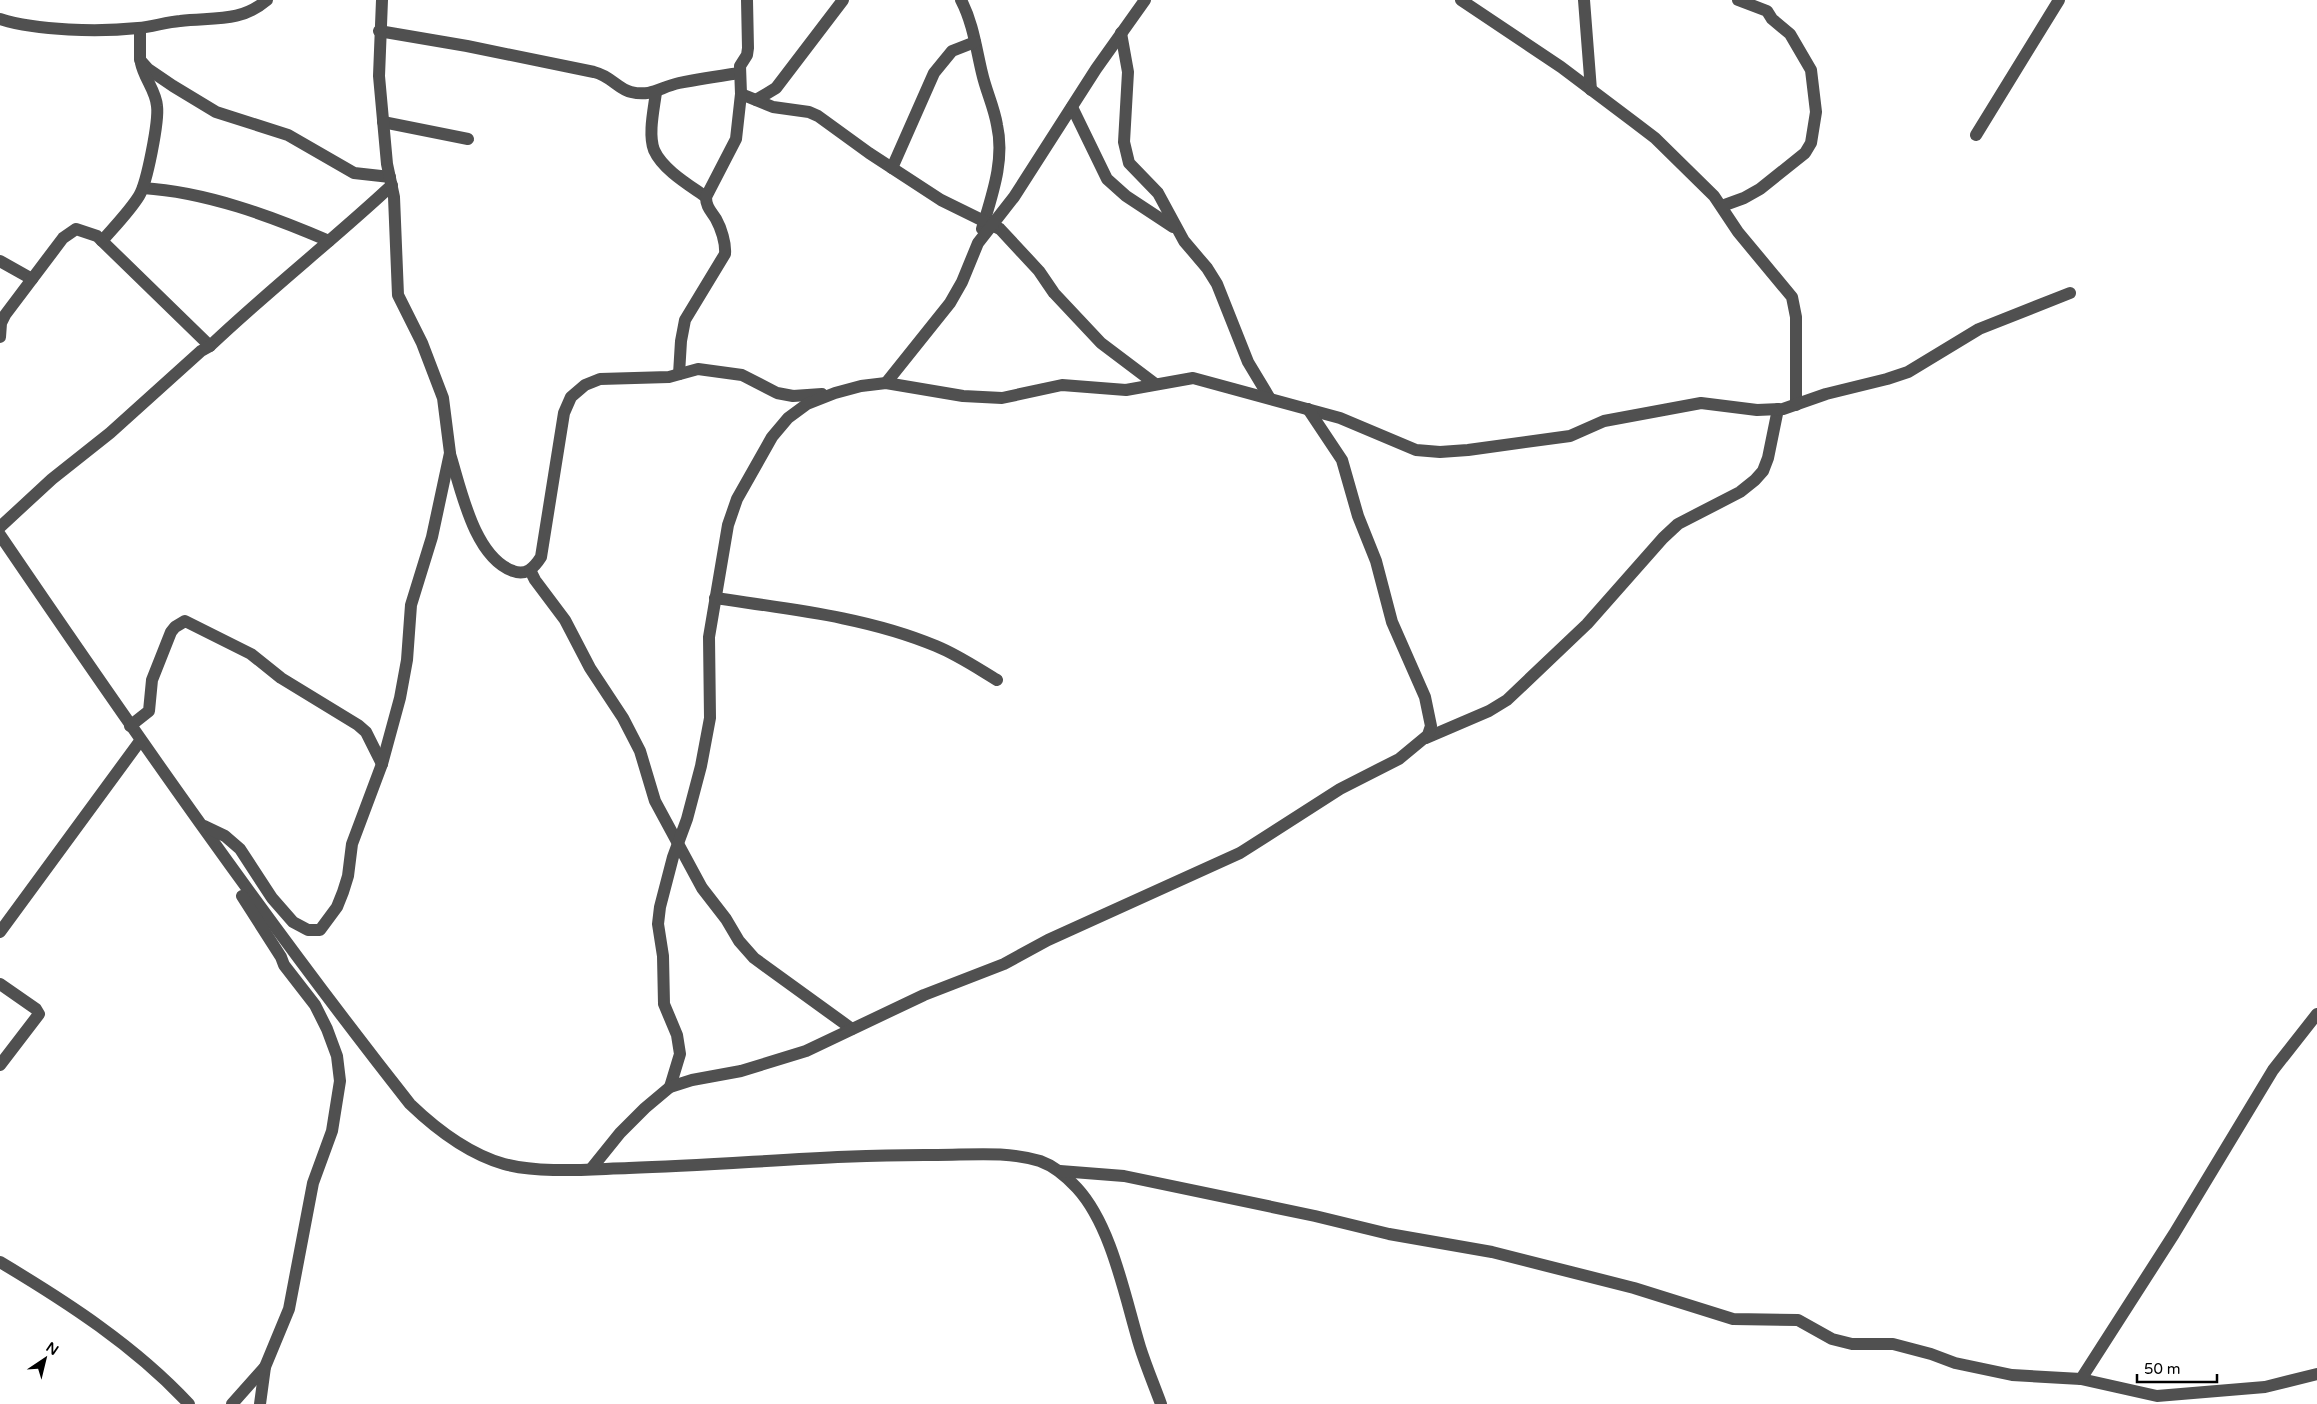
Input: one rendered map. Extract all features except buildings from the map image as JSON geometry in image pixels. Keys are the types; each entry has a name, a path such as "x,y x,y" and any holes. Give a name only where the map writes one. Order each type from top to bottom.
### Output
{"street":[{"path":"0,19 39,26 97,29 140,28 179,21 237,17 258,8 267,0"},
{"path":"382,0 379,31 379,76 391,181 398,295 422,343 444,398 450,453 467,511 490,555 498,563 517,573 524,573 530,570 541,557 560,426 570,397 585,385 600,379 649,379 698,369 736,373 770,390 793,396 835,393"},
{"path":"680,374 681,341 686,320 725,254 725,244 717,220 707,207 706,197 736,139 741,94 740,65 747,55 748,48 747,0"},
{"path":"756,100 776,88 843,0"},
{"path":"886,383 950,303 962,282 988,223 996,181 1000,139 971,22 961,0"},
{"path":"988,223 1014,198 1072,107 1145,0"},
{"path":"1461,0 1561,67 1655,138 1722,206 1738,232 1792,297 1796,316 1796,405"},
{"path":"1584,0 1591,90"},
{"path":"1722,206 1744,198 1760,189 1804,153 1811,143 1816,112 1811,70 1790,34 1772,19 1767,11 1738,0"},
{"path":"1976,135 2055,2"},
{"path":"102,241 139,197 143,188 156,127 158,107 155,97 143,75 140,60 140,28"},
{"path":"379,31 587,70 606,75 630,91 656,92 676,84 740,73"},
{"path":"1121,33 1128,72 1125,118 1126,155 1135,172 1158,193 1178,232 1207,268 1217,284 1248,362 1269,397"},
{"path":"892,168 934,73 952,51 975,42"},
{"path":"140,60 148,69 216,112 288,135 354,173 391,181"},
{"path":"656,92 653,126 654,150 677,175 706,197"},
{"path":"741,94 773,107 809,112 818,116 941,200 1006,234 1054,293 1101,343 1154,383"},
{"path":"1072,107 1108,179 1126,196 1158,216 1178,232"},
{"path":"383,122 468,139"},
{"path":"0,527 52,479 110,433 201,351 210,346 255,303 329,241 391,181"},
{"path":"143,188 169,191 260,212 329,241"},
{"path":"0,337 1,323 5,315 69,232 76,229 86,231 102,241 210,346"},
{"path":"0,261 32,279"},
{"path":"670,1087 679,1062 680,1045 664,1004 663,956 658,924 663,890 695,788 710,718 709,646 715,598 728,525 737,499 772,437 788,418 807,404 835,393 861,386 886,383 980,398 1002,398 1062,386 1126,390 1154,383 1193,378 1269,397 1340,418 1416,450 1440,452 1542,442 1570,436 1604,421 1702,403 1757,410 1778,409 1796,405 1826,394 1908,372 1979,329 2070,293"},
{"path":"1308,409 1342,460 1358,516 1376,562 1392,622 1425,697 1431,726 1426,738"},
{"path":"591,1169 620,1133 670,1087 773,1062 806,1051 948,984 1004,964 1057,936 1240,853 1340,789 1399,759 1426,738 1489,711 1507,700 1587,624 1663,538 1678,524 1740,492 1755,480 1763,471 1768,458 1778,409"},
{"path":"200,823 225,836 240,849 272,898 293,922 308,930 320,930 337,907 343,892 352,844 382,764 400,698 411,605 432,537 450,453"},
{"path":"0,535 140,741 227,862 334,1007 410,1104 421,1115 458,1142 504,1164 537,1168 591,1169 893,1154 990,1155 1034,1159 1060,1171 1124,1176 1315,1216 1389,1234 1492,1252 1634,1288 1733,1319 1798,1320 1832,1339 1852,1344 1893,1344 1931,1354 1955,1363 2012,1375 2081,1379 2157,1396 2265,1387 2317,1374"},
{"path":"530,570 535,580 565,620 590,668 623,718 640,751 655,801 702,888 726,919 745,949 768,969 852,1029"},
{"path":"715,598 845,619 872,626 936,646 997,680"},
{"path":"130,726 150,712 152,680 171,632 185,621 251,654 281,678 358,725 366,732 382,764"},
{"path":"0,932 140,741"},
{"path":"227,862 246,903 281,957 284,965 315,1005 327,1029 339,1068 336,1111 332,1131 313,1183 291,1303 265,1367 260,1404"},
{"path":"0,984 36,1009 39,1014 0,1065"},
{"path":"2081,1379 2174,1234 2273,1070 2317,1014"},
{"path":"1060,1171 1089,1203 1102,1228 1120,1276 1140,1349 1161,1404"},
{"path":"0,1262 65,1301 117,1340 150,1365 189,1404"},
{"path":"232,1404 265,1367"}]}
